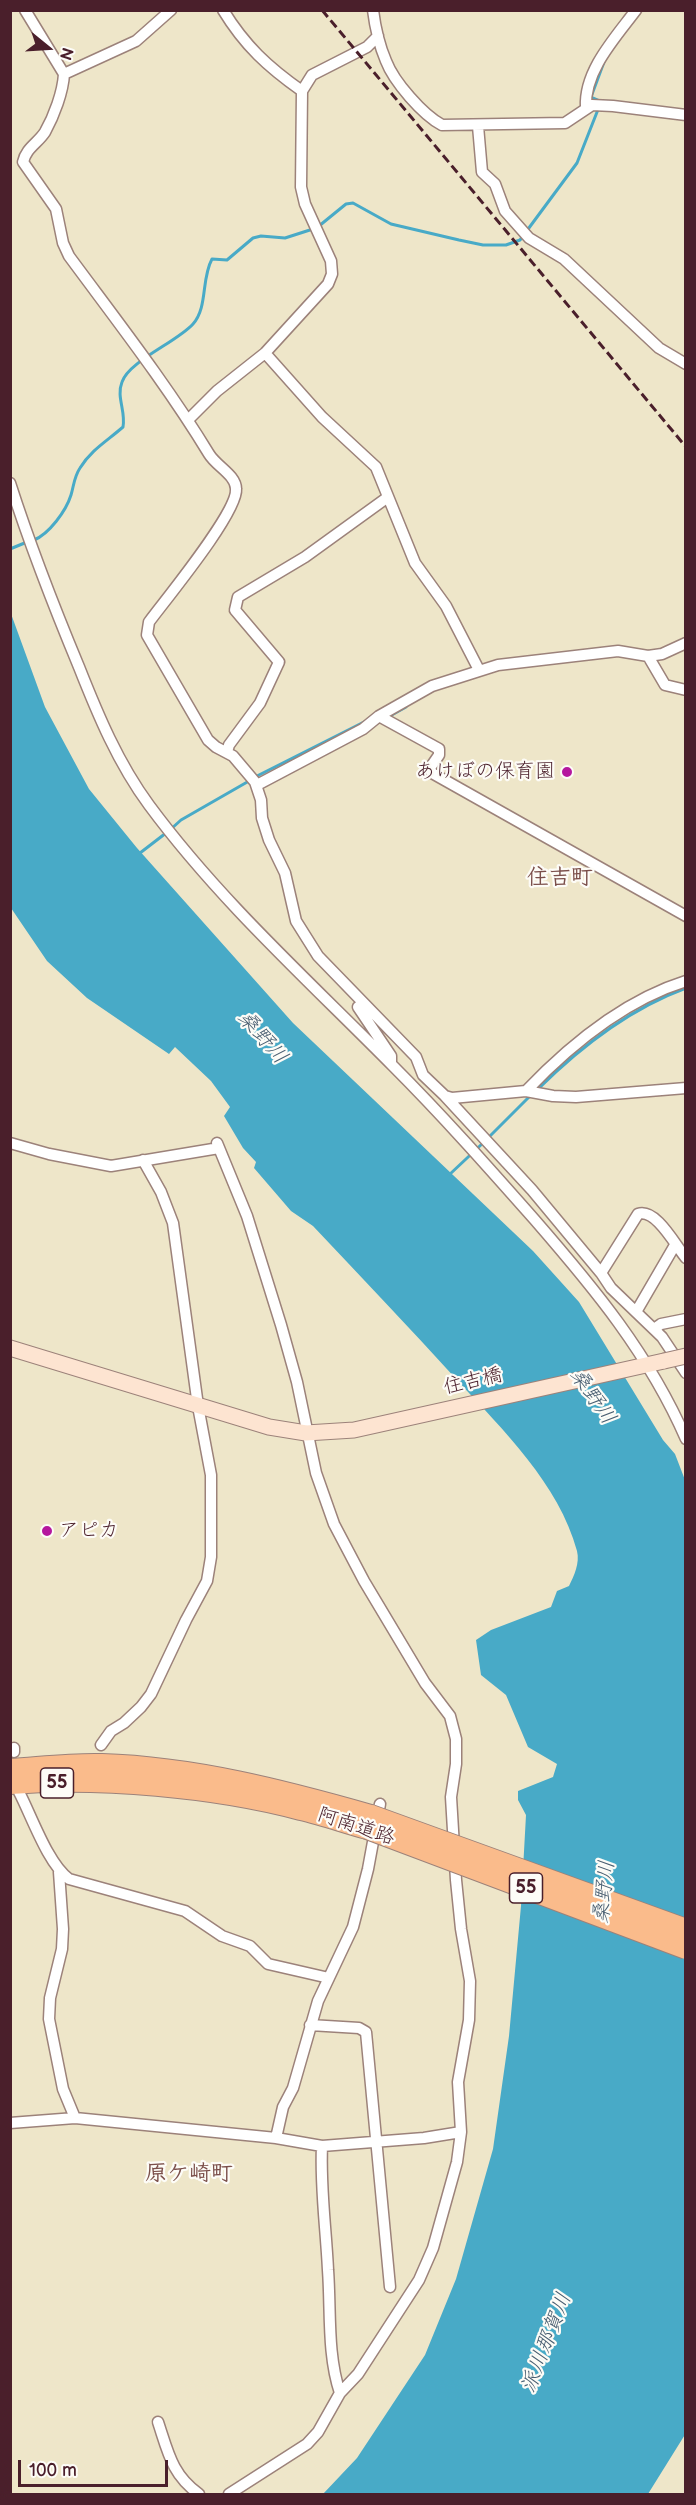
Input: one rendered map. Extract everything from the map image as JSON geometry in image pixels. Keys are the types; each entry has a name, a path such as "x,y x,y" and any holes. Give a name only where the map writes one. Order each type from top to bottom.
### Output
{"highway":[{"name":"阿南道路","path":"13,1756 210,1776 255,1784 372,1816 686,1929"},
{"name":"阿南道路","path":"15,1792 103,1783 181,1790 372,1816 686,1949"}],"street":[{"path":"25,10 64,74 64,84 44,133 25,154 23,162 56,209 63,243 69,256 188,420 212,460 235,481 237,489 235,501 207,544 149,622 147,635 208,740 227,752 254,781 269,840 285,873 296,921 318,957 416,1057 423,1075 494,1148 601,1273 611,1288 662,1337 686,1373"},
{"path":"64,74 136,41 171,10"},
{"path":"223,10 248,47 278,74 302,91"},
{"path":"373,10 386,61 396,78 430,119 442,125 565,123 586,108 613,106 686,115"},
{"path":"586,108 585,95 601,59 636,10"},
{"path":"188,420 217,391 266,352 328,284 332,274 331,261 305,204 301,187 302,91 312,75 367,46 378,36"},
{"path":"478,126 482,172 495,184 505,211 529,238 564,259 659,348 686,364"},
{"path":"266,352 322,417 376,467 415,563 446,606 479,670"},
{"path":"10,483 27,536 100,718 122,762 146,801 188,855 236,909 321,996 392,1064 469,1145 568,1258 612,1314 686,1438"},
{"path":"227,752 229,745 260,703 279,662 236,610 235,604 238,597 305,557 388,497"},
{"path":"254,781 363,729 379,716 432,686 479,670 498,665 618,651 648,656 662,654 686,643"},
{"path":"648,656 665,685 686,690"},
{"path":"379,716 439,749 439,755 430,768 432,773 686,916"},
{"path":"531,1092 564,1054 594,1031 652,996 686,981"},
{"path":"348,988 352,1000 366,1016 391,1056 392,1064"},
{"path":"445,1096 464,1098 531,1092 576,1097 686,1088"},
{"path":"10,1143 49,1154 111,1166 218,1146 247,1216 281,1325 310,1433 316,1473 334,1524 364,1581 424,1683 450,1716 456,1739 456,1764 451,1797 461,1929 470,1981 469,2020 458,2082 461,2132 457,2162 444,2212 433,2248 419,2280 358,2374 340,2393 318,2432 307,2444 229,2494"},
{"path":"101,1745 111,1731 124,1723 151,1694 207,1581 211,1557 211,1474 198,1406 173,1223 161,1192 142,1160"},
{"path":"601,1273 638,1214 645,1212 650,1214 686,1258"},
{"path":"636,1312 675,1245"},
{"path":"654,1329 661,1324 686,1319"},
{"name":"住吉橋","path":"10,1348 269,1427 310,1433 354,1430 686,1356"},
{"path":"15,1792 59,1872 62,1949 50,1998 49,2019 63,2089 75,2118"},
{"path":"276,2138 283,2107 293,2088 303,2057 310,2025 353,1927 368,1869 372,1816"},
{"path":"59,1872 69,1879 185,1911 222,1936 250,1946 268,1964 329,1978"},
{"path":"310,2025 358,2028 366,2032 390,2288"},
{"path":"10,2123 75,2118 276,2138 322,2145 424,2138 461,2132"},
{"path":"322,2145 321,2173 328,2259 331,2357 340,2393"},
{"path":"158,2422 175,2471 188,2486 199,2494"}],"water":[{"path":"10,611 45,707 89,789 137,848 293,1023 533,1251 579,1302 663,1440 675,1454 685,1480 686,2433 648,2494 323,2494 357,2458 425,2355 456,2279 493,2149 509,2036 521,1906 526,1815 518,1800 518,1791 553,1777 557,1764 528,1747 506,1695 481,1675 476,1640 491,1630 551,1607 557,1591 569,1586 575,1574 578,1556 569,1526 528,1459 313,1226 291,1211 254,1168 256,1162 243,1148 224,1116 230,1107 211,1081 175,1047 169,1054 87,998 47,961 11,908"}],"waterway":[{"path":"600,101 591,97 604,62"},
{"path":"319,226 346,204 353,203 391,224 459,240 483,245 506,245 520,240 577,163 599,107"},
{"path":"34,540 45,533 61,515 69,501 76,475 84,462 123,427 120,388 126,374 143,359 186,331 198,317 212,259 227,260 253,238 261,236 285,238 313,229"},
{"path":"10,549 27,542"},
{"path":"388,717 406,707"},
{"path":"255,777 364,722"},
{"path":"171,829 181,820 249,781"},
{"path":"140,853 166,833"},
{"path":"537,1090 570,1059 606,1031 645,1007 686,988"},
{"path":"488,1138 532,1094"},
{"path":"449,1175 483,1143"}],"railway":[{"path":"322,10 686,447"}],"place":[{"name":"あけぼの保育園","path":"567,772"},
{"name":"アピカ","path":"47,1531"}],"district":[{"name":"住吉町","path":"560,878"},
{"name":"原ケ崎町","path":"189,2174"}],"water label":[{"name":"桑野川","path":"262,1038"},
{"name":"桑野川","path":"592,1397"},
{"name":"桑野川","path":"605,1892"},
{"name":"派川那賀川","path":"547,2343"}]}
